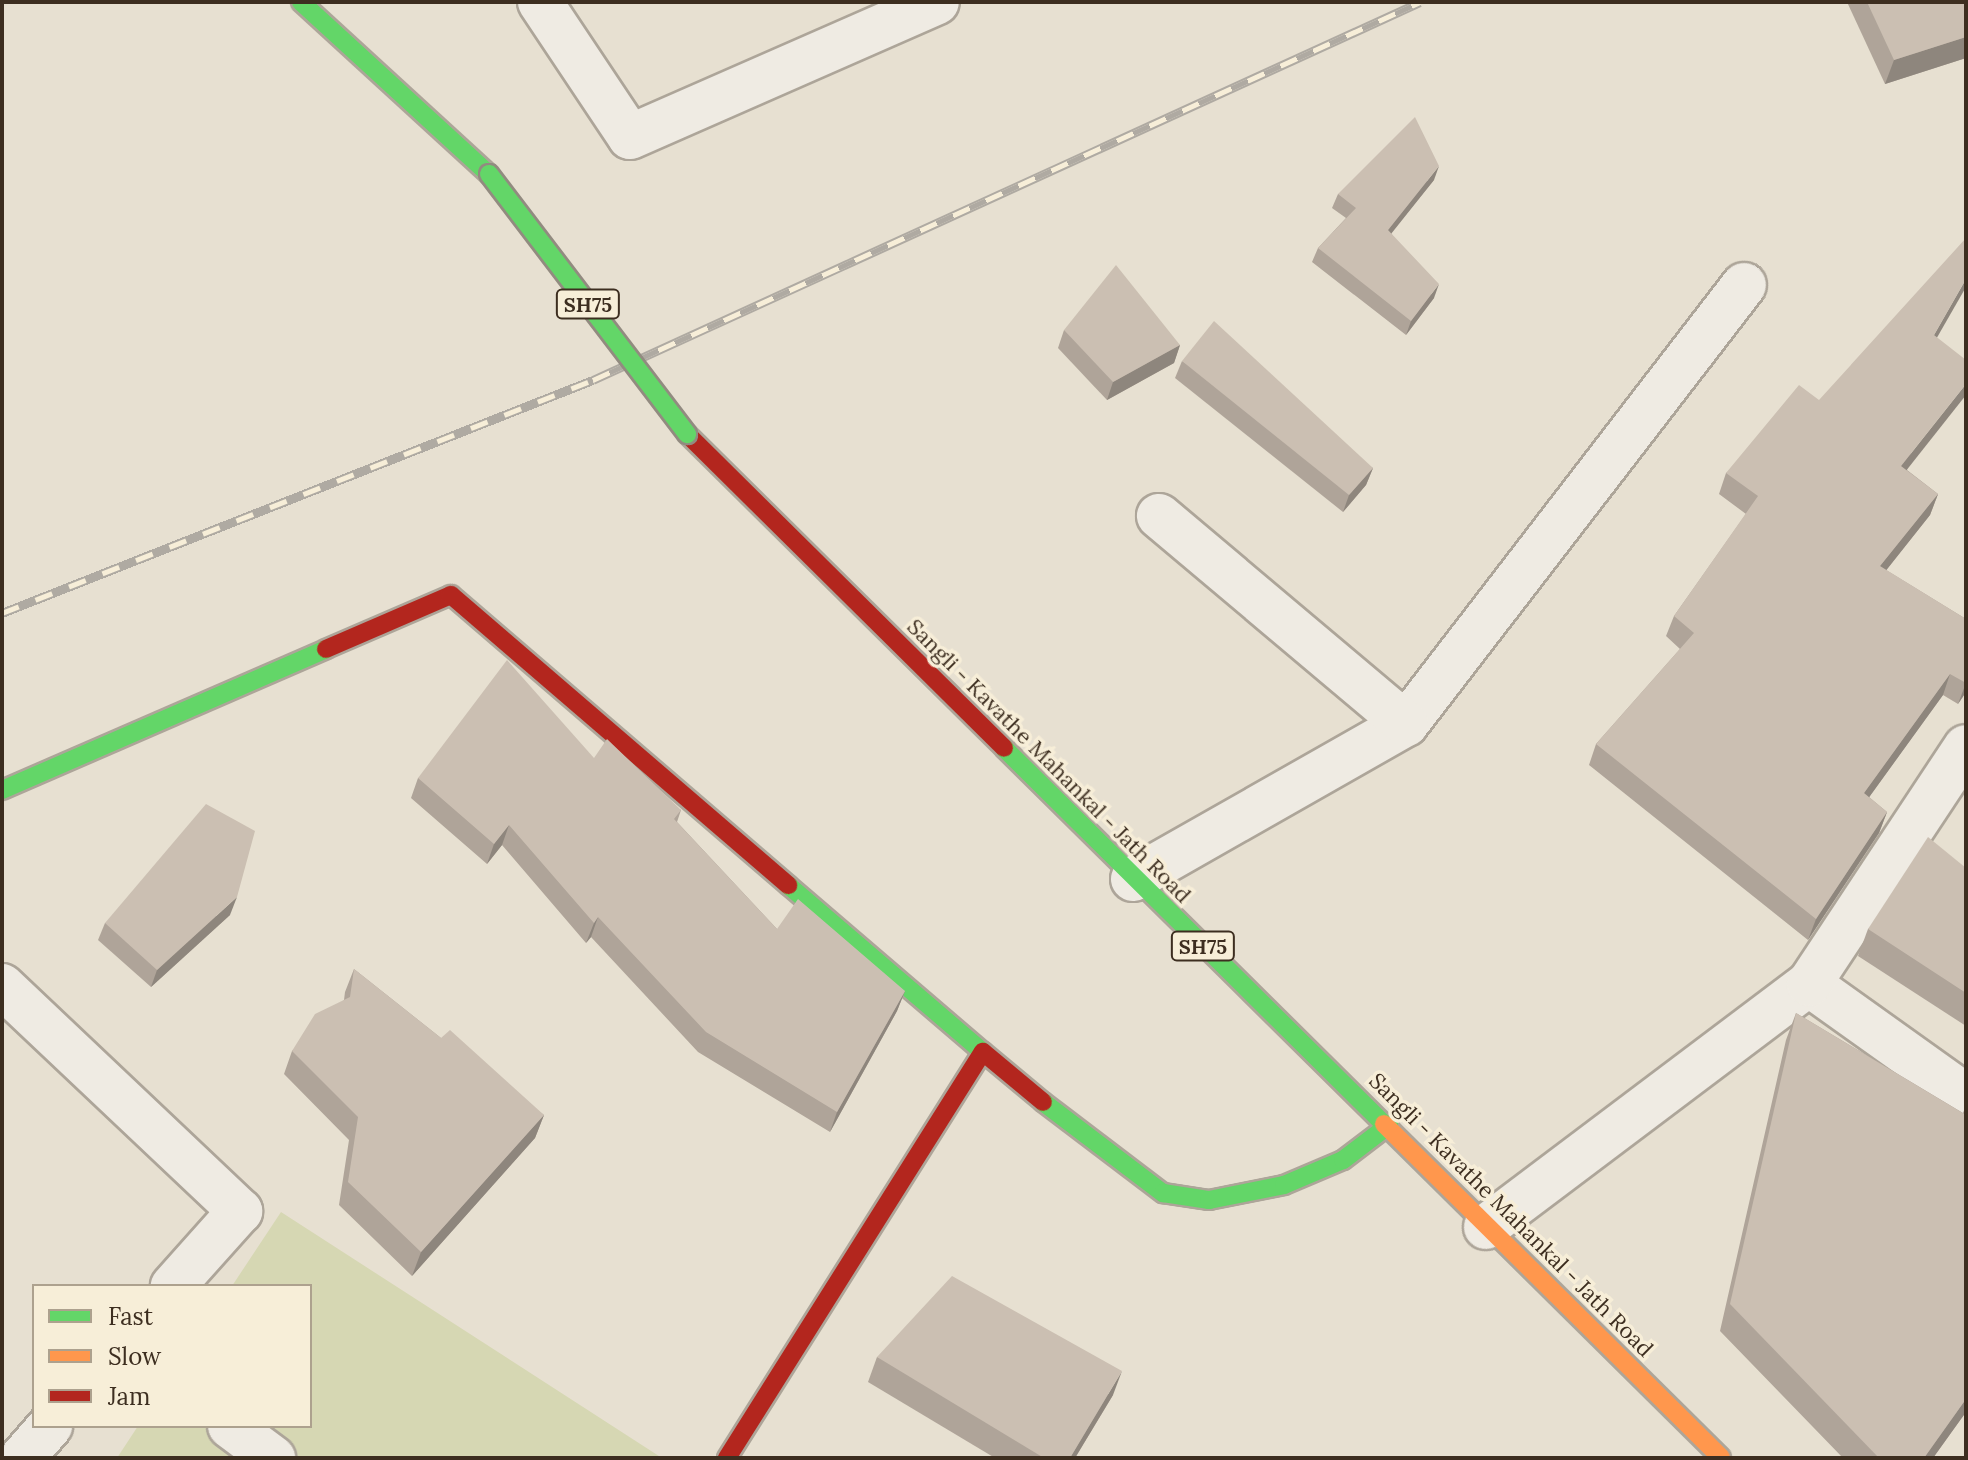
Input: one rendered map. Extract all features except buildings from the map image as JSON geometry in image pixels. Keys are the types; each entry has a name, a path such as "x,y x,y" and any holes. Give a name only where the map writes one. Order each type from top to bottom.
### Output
{"street":[{"name":"Sangli - Kavathe Mahankal - Jath Road","path":"301,2 489,174 687,434 1133,879 1389,1125 1486,1227 1721,1458"},
{"path":"540,2 630,137 937,2"},
{"path":"1133,879 1406,724 1744,285"},
{"path":"1159,516 1406,724"},
{"path":"2,790 451,595 983,1052 1113,1161 1163,1193 1209,1200 1284,1185 1343,1160 1389,1125"},
{"path":"1486,1227 1809,984 1966,747"},
{"path":"1809,984 1966,1096"},
{"path":"2,986 240,1211 175,1284"},
{"path":"727,1458 983,1052"},
{"path":"22,1458 48,1428"},
{"path":"233,1428 273,1458"}],"green space":[{"path":"281,1212 662,1458 117,1458 137,1428 312,1428 312,1284 233,1284"}],"railway":[{"path":"2,613 593,380 1420,2"}],"traffic: fast":[{"path":"301,2 489,174"},
{"path":"489,174 687,434"},
{"path":"2,790 326,649"},
{"path":"1004,748 1384,1124"},
{"path":"788,885 983,1052"},
{"path":"1043,1102 1163,1193 1209,1200 1284,1185 1343,1160 1389,1125"}],"traffic: slow":[{"path":"1384,1124 1721,1458"}],"traffic: jam":[{"path":"687,434 1004,748"},
{"path":"326,649 451,595 788,885"},
{"path":"727,1458 983,1052 1043,1102"}]}
